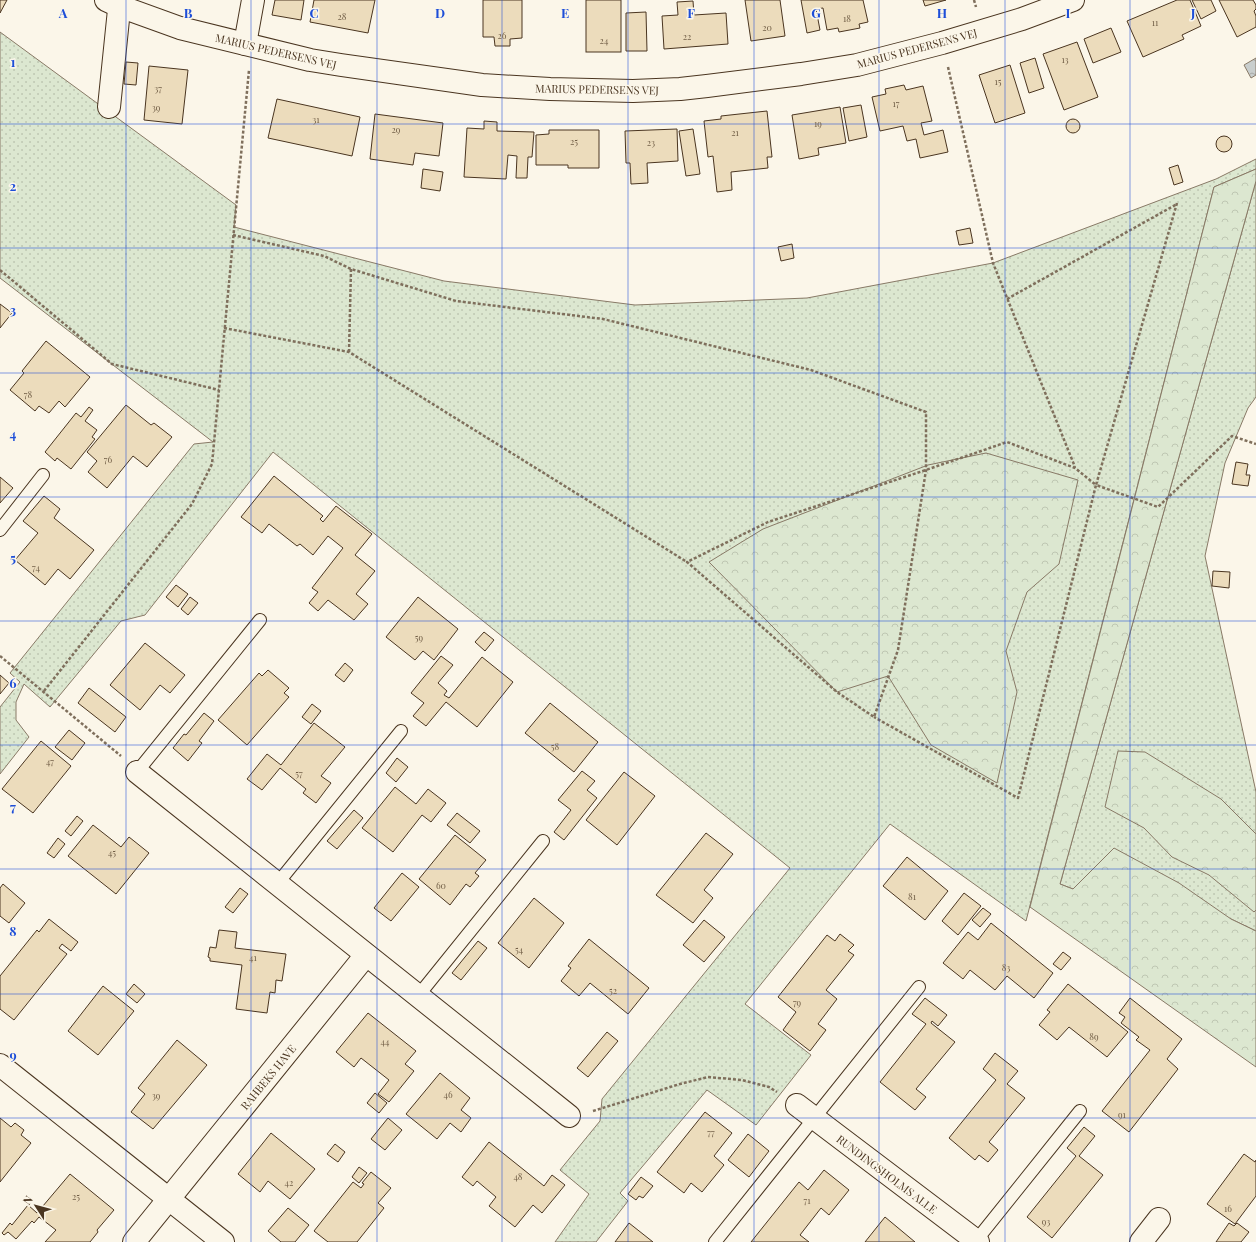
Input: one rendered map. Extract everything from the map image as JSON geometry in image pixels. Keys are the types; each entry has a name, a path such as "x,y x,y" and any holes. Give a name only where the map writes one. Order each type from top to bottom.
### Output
{"street":[{"path":"248,45 253,0"},
{"name":"MARIUS PEDERSENS VEJ","path":"109,107 115,2 180,28 310,60 341,66 482,85 543,89 646,91 707,86 856,66 942,43 1022,19 1073,0"},
{"path":"137,772 569,1116"},
{"name":"RAHBEKS HAVE","path":"134,1242 366,955"},
{"path":"0,1065 223,1242"},
{"name":"RUNDINGSHOLMS ALLE","path":"805,1112 977,1242"},
{"path":"1141,1242 1159,1219"}],"lane":[{"path":"0,530 43,475"},
{"path":"137,772 260,620"},
{"path":"278,884 401,730"},
{"path":"418,996 543,841"},
{"path":"715,1242 805,1112 919,987"},
{"path":"977,1242 1080,1111"}],"path":[{"path":"942,43 993,263 1075,468"},
{"path":"44,691 192,504 212,464 233,235 248,45"},
{"path":"224,328 349,352 687,562 836,692 874,717 1018,798 1096,485 1177,203 1007,299"},
{"path":"233,235 324,256 351,269 456,301 603,319 811,370 926,412 926,470 898,650 874,717"},
{"path":"349,352 351,269"},
{"path":"0,270 112,364 219,390"},
{"path":"687,562 768,522 1007,442 1075,468 1096,485 1158,507 1232,436 1256,444"},
{"path":"0,656 44,691 137,772"},
{"path":"569,1116 602,1109 680,1084 708,1077 742,1080 769,1087 805,1112"}],"green space":[{"path":"0,32 236,205 234,227 444,281 635,305 807,298 993,263 1216,179 1256,159 1256,169 1214,187 1026,921 890,824 745,1004 811,1055 756,1125 707,1090 620,1193 628,1201 596,1242 555,1242 589,1194 560,1170 600,1121 602,1099 790,868 273,452 145,615 121,621 50,707 24,684 16,702 16,720 29,737 0,774 0,707 20,682 10,673 194,444 213,442 0,278"},
{"path":"1256,169 1256,181 1060,884 1073,889 1114,848 1179,883 1231,919 1256,931 1256,1067 1030,907 1214,187"},
{"path":"1256,181 1256,397 1248,408 1225,463 1205,556 1256,792 1256,931 1231,919 1073,889 1060,884"},
{"path":"986,453 1078,480 1059,564 1027,592 1006,651 1017,692 997,783 931,745 888,676 837,692 709,562 763,529 928,465"},
{"path":"1118,751 1145,752 1221,799 1256,834 1256,910 1254,912 1209,875 1172,857 1144,828 1105,807"}],"water":[{"path":"1256,58 1256,75 1251,78 1244,65"}],"building":[{"path":"0,0 7,0 0,13"},
{"path":"275,0 304,0 301,20 272,15"},
{"path":"314,0 375,0 368,33 310,22"},
{"path":"483,0 522,0 522,38 510,39 510,46 495,46 494,37 483,37"},
{"path":"586,0 621,0 621,52 586,52"},
{"path":"745,0 780,0 785,36 751,41"},
{"path":"801,0 863,0 868,22 859,24 860,28 839,32 838,28 827,30 823,8 816,9 820,30 807,33"},
{"path":"923,0 946,0 925,6"},
{"path":"1177,0 1190,0 1201,26 1182,35 1184,39 1143,57 1127,21"},
{"path":"1192,0 1211,0 1216,11 1201,19"},
{"path":"1219,0 1253,0 1256,5 1256,9 1254,11 1256,16 1256,27 1237,37"},
{"path":"693,1 694,15 726,13 728,44 664,49 662,16 678,15 677,2"},
{"path":"646,12 647,51 626,51 626,13"},
{"path":"1111,28 1121,52 1093,63 1084,39"},
{"path":"1077,42 1098,97 1064,110 1043,54"},
{"path":"1035,58 1044,88 1029,93 1020,63"},
{"path":"126,62 138,63 136,85 124,84"},
{"path":"1010,65 1025,113 995,123 979,75"},
{"path":"149,66 188,70 182,124 144,120"},
{"path":"904,85 906,90 923,86 932,121 921,123 924,135 943,130 948,152 920,158 916,139 907,141 903,126 880,131 872,97 886,94 885,89"},
{"path":"277,99 360,117 352,156 268,138"},
{"path":"861,105 867,137 849,141 843,108"},
{"path":"840,107 846,143 818,148 819,155 799,159 792,115"},
{"path":"767,111 772,157 767,157 768,168 731,172 732,190 717,192 713,156 708,157 704,121 721,119 721,116"},
{"path":"375,114 443,123 439,156 415,153 413,165 370,159"},
{"path":"1070,119 1076,119 1080,123 1080,129 1076,133 1070,133 1066,129 1066,123"},
{"path":"484,121 497,122 497,131 534,132 532,157 528,157 527,178 516,178 517,156 508,155 506,179 464,177 467,128 484,129"},
{"path":"677,129 678,161 647,163 648,183 631,184 630,163 626,163 625,131"},
{"path":"693,129 700,174 686,176 679,131"},
{"path":"549,130 599,130 599,168 568,168 568,165 536,165 536,135 549,134"},
{"path":"1224,136 1230,138 1232,144 1230,150 1224,152 1218,150 1216,144 1218,138"},
{"path":"1178,165 1183,182 1174,185 1169,168"},
{"path":"423,169 443,172 440,191 421,188"},
{"path":"970,228 973,243 959,245 956,231"},
{"path":"792,244 794,258 781,261 778,247"},
{"path":"0,304 12,313 0,328"},
{"path":"46,341 90,377 65,407 59,401 49,413 39,406 35,411 10,390 24,373 22,371"},
{"path":"126,405 151,425 154,423 172,437 147,467 133,456 107,488 88,472 97,461 87,452"},
{"path":"89,407 93,410 85,421 97,430 92,437 95,439 71,469 57,458 55,461 45,452 76,413 81,417"},
{"path":"1236,462 1248,464 1246,475 1250,475 1248,486 1232,484"},
{"path":"274,476 323,516 320,519 323,522 336,506 372,534 355,555 375,571 356,594 368,604 354,620 328,600 318,611 309,603 318,592 312,588 343,548 328,536 313,555 300,544 297,546 269,524 262,533 241,517"},
{"path":"0,477 13,488 0,503"},
{"path":"44,496 60,509 54,518 94,550 70,579 58,569 45,585 15,560 38,533 23,521"},
{"path":"1213,571 1230,572 1229,588 1212,586"},
{"path":"176,585 188,594 178,607 166,597"},
{"path":"190,597 198,603 188,615 181,609"},
{"path":"418,597 458,629 434,660 423,651 415,660 386,637"},
{"path":"484,632 494,640 485,651 475,642"},
{"path":"145,643 185,675 170,693 160,685 140,710 110,685"},
{"path":"441,656 453,665 438,683 447,691 444,695 449,698 482,657 513,682 477,727 446,702 426,726 413,716 424,703 411,693"},
{"path":"345,663 353,670 344,682 335,675"},
{"path":"268,670 289,688 284,693 289,697 247,745 218,720 259,673 262,676"},
{"path":"0,675 9,683 0,694"},
{"path":"89,688 126,717 115,732 78,703"},
{"path":"550,703 598,742 574,772 525,733"},
{"path":"312,704 321,711 311,724 302,717"},
{"path":"204,713 214,721 199,741 202,743 188,761 173,748"},
{"path":"314,723 345,747 321,776 331,783 316,803 303,793 306,789 280,768 262,790 247,779 267,754 281,765"},
{"path":"69,730 85,743 72,760 55,747"},
{"path":"41,741 71,766 33,813 2,789"},
{"path":"397,758 408,767 396,782 386,773"},
{"path":"582,771 595,781 587,790 597,798 564,840 554,832 571,810 558,800"},
{"path":"624,772 655,796 617,845 586,820"},
{"path":"395,787 416,804 428,789 446,803 431,822 422,815 393,852 362,828"},
{"path":"354,810 363,818 337,849 327,841"},
{"path":"457,813 480,831 470,843 447,825"},
{"path":"77,816 83,821 71,836 65,831"},
{"path":"93,825 121,847 129,837 149,853 116,894 68,856"},
{"path":"706,833 733,854 704,890 713,898 693,923 656,895"},
{"path":"455,835 486,860 475,873 479,876 470,887 466,884 450,905 419,879"},
{"path":"58,838 65,844 54,858 47,853"},
{"path":"907,857 948,891 925,920 883,886"},
{"path":"402,873 419,887 391,921 374,908"},
{"path":"3,884 25,903 9,923 0,916 0,888"},
{"path":"240,888 248,894 233,913 225,907"},
{"path":"964,893 981,906 958,935 942,921"},
{"path":"534,898 564,923 529,968 498,943"},
{"path":"983,908 991,914 980,927 972,920"},
{"path":"49,919 78,942 71,951 62,944 59,948 67,954 14,1020 0,1009 0,976 37,930 39,932"},
{"path":"704,920 725,937 704,962 683,945"},
{"path":"991,923 1053,973 1034,998 1007,976 995,990 970,970 963,979 943,963 968,932 978,940"},
{"path":"219,930 237,932 235,948 286,954 282,981 276,980 275,993 270,992 267,1013 236,1009 242,965 210,961 210,958 208,957 210,947 216,948"},
{"path":"840,934 854,945 848,951 854,955 826,990 837,999 818,1024 826,1030 810,1051 783,1030 796,1012 778,997 827,935 835,941"},
{"path":"589,939 649,988 628,1014 590,983 579,996 561,981 571,968 568,966"},
{"path":"478,941 487,948 461,980 452,973"},
{"path":"1063,952 1071,958 1061,970 1053,964"},
{"path":"134,984 145,994 137,1003 126,994"},
{"path":"1068,984 1128,1032 1107,1057 1069,1027 1057,1040 1039,1025 1050,1012 1047,1010"},
{"path":"103,986 134,1011 98,1055 68,1031"},
{"path":"925,998 947,1015 938,1026 932,1021 931,1023 955,1042 916,1089 926,1097 915,1110 880,1082 926,1024 912,1014"},
{"path":"1130,998 1182,1039 1167,1059 1178,1069 1129,1132 1102,1111 1150,1050 1136,1040 1139,1037 1121,1023 1125,1017 1119,1013"},
{"path":"368,1013 416,1051 405,1064 414,1071 389,1102 378,1094 389,1080 361,1058 354,1067 336,1052"},
{"path":"607,1032 618,1041 588,1077 577,1068"},
{"path":"177,1040 207,1065 153,1129 131,1112 145,1094 138,1088"},
{"path":"995,1053 1018,1071 1007,1084 1025,1098 989,1142 998,1150 988,1162 979,1155 975,1160 949,1138 996,1080 983,1069"},
{"path":"440,1073 470,1098 461,1110 471,1118 461,1132 450,1123 437,1139 406,1114"},
{"path":"375,1093 387,1103 379,1113 367,1103"},
{"path":"705,1112 732,1133 714,1156 724,1165 702,1192 691,1183 684,1193 657,1172"},
{"path":"0,1118 11,1127 15,1123 24,1130 21,1135 31,1143 0,1182"},
{"path":"388,1118 402,1130 385,1150 371,1139"},
{"path":"1084,1127 1095,1136 1079,1156 1103,1175 1052,1238 1027,1217 1076,1156 1067,1148"},
{"path":"271,1133 315,1169 290,1199 268,1181 260,1192 238,1174"},
{"path":"748,1134 769,1151 749,1177 728,1160"},
{"path":"489,1142 544,1186 552,1175 565,1185 542,1213 533,1205 515,1227 489,1206 496,1197 477,1181 473,1186 462,1177"},
{"path":"335,1144 345,1152 338,1162 327,1154"},
{"path":"1244,1154 1255,1162 1256,1160 1256,1196 1235,1224 1207,1204"},
{"path":"359,1167 367,1173 359,1183 352,1177"},
{"path":"824,1170 849,1190 829,1215 821,1208 800,1235 809,1242 751,1242 799,1182 808,1190"},
{"path":"371,1172 391,1188 378,1203 384,1208 357,1242 328,1242 314,1231 353,1182 361,1188 364,1184 362,1183"},
{"path":"70,1174 114,1210 97,1230 98,1232 90,1242 45,1242 56,1230 39,1217 34,1223 32,1221 16,1239 8,1232 4,1235 2,1233 10,1223 12,1225 28,1205 37,1213"},
{"path":"641,1177 653,1186 643,1198 639,1196 636,1200 628,1194"},
{"path":"288,1208 309,1225 295,1242 281,1242 268,1231"},
{"path":"885,1217 915,1242 865,1242"},
{"path":"629,1223 653,1242 615,1242"},
{"path":"1229,1223 1234,1226 1237,1223 1249,1232 1241,1242 1216,1242"}]}
